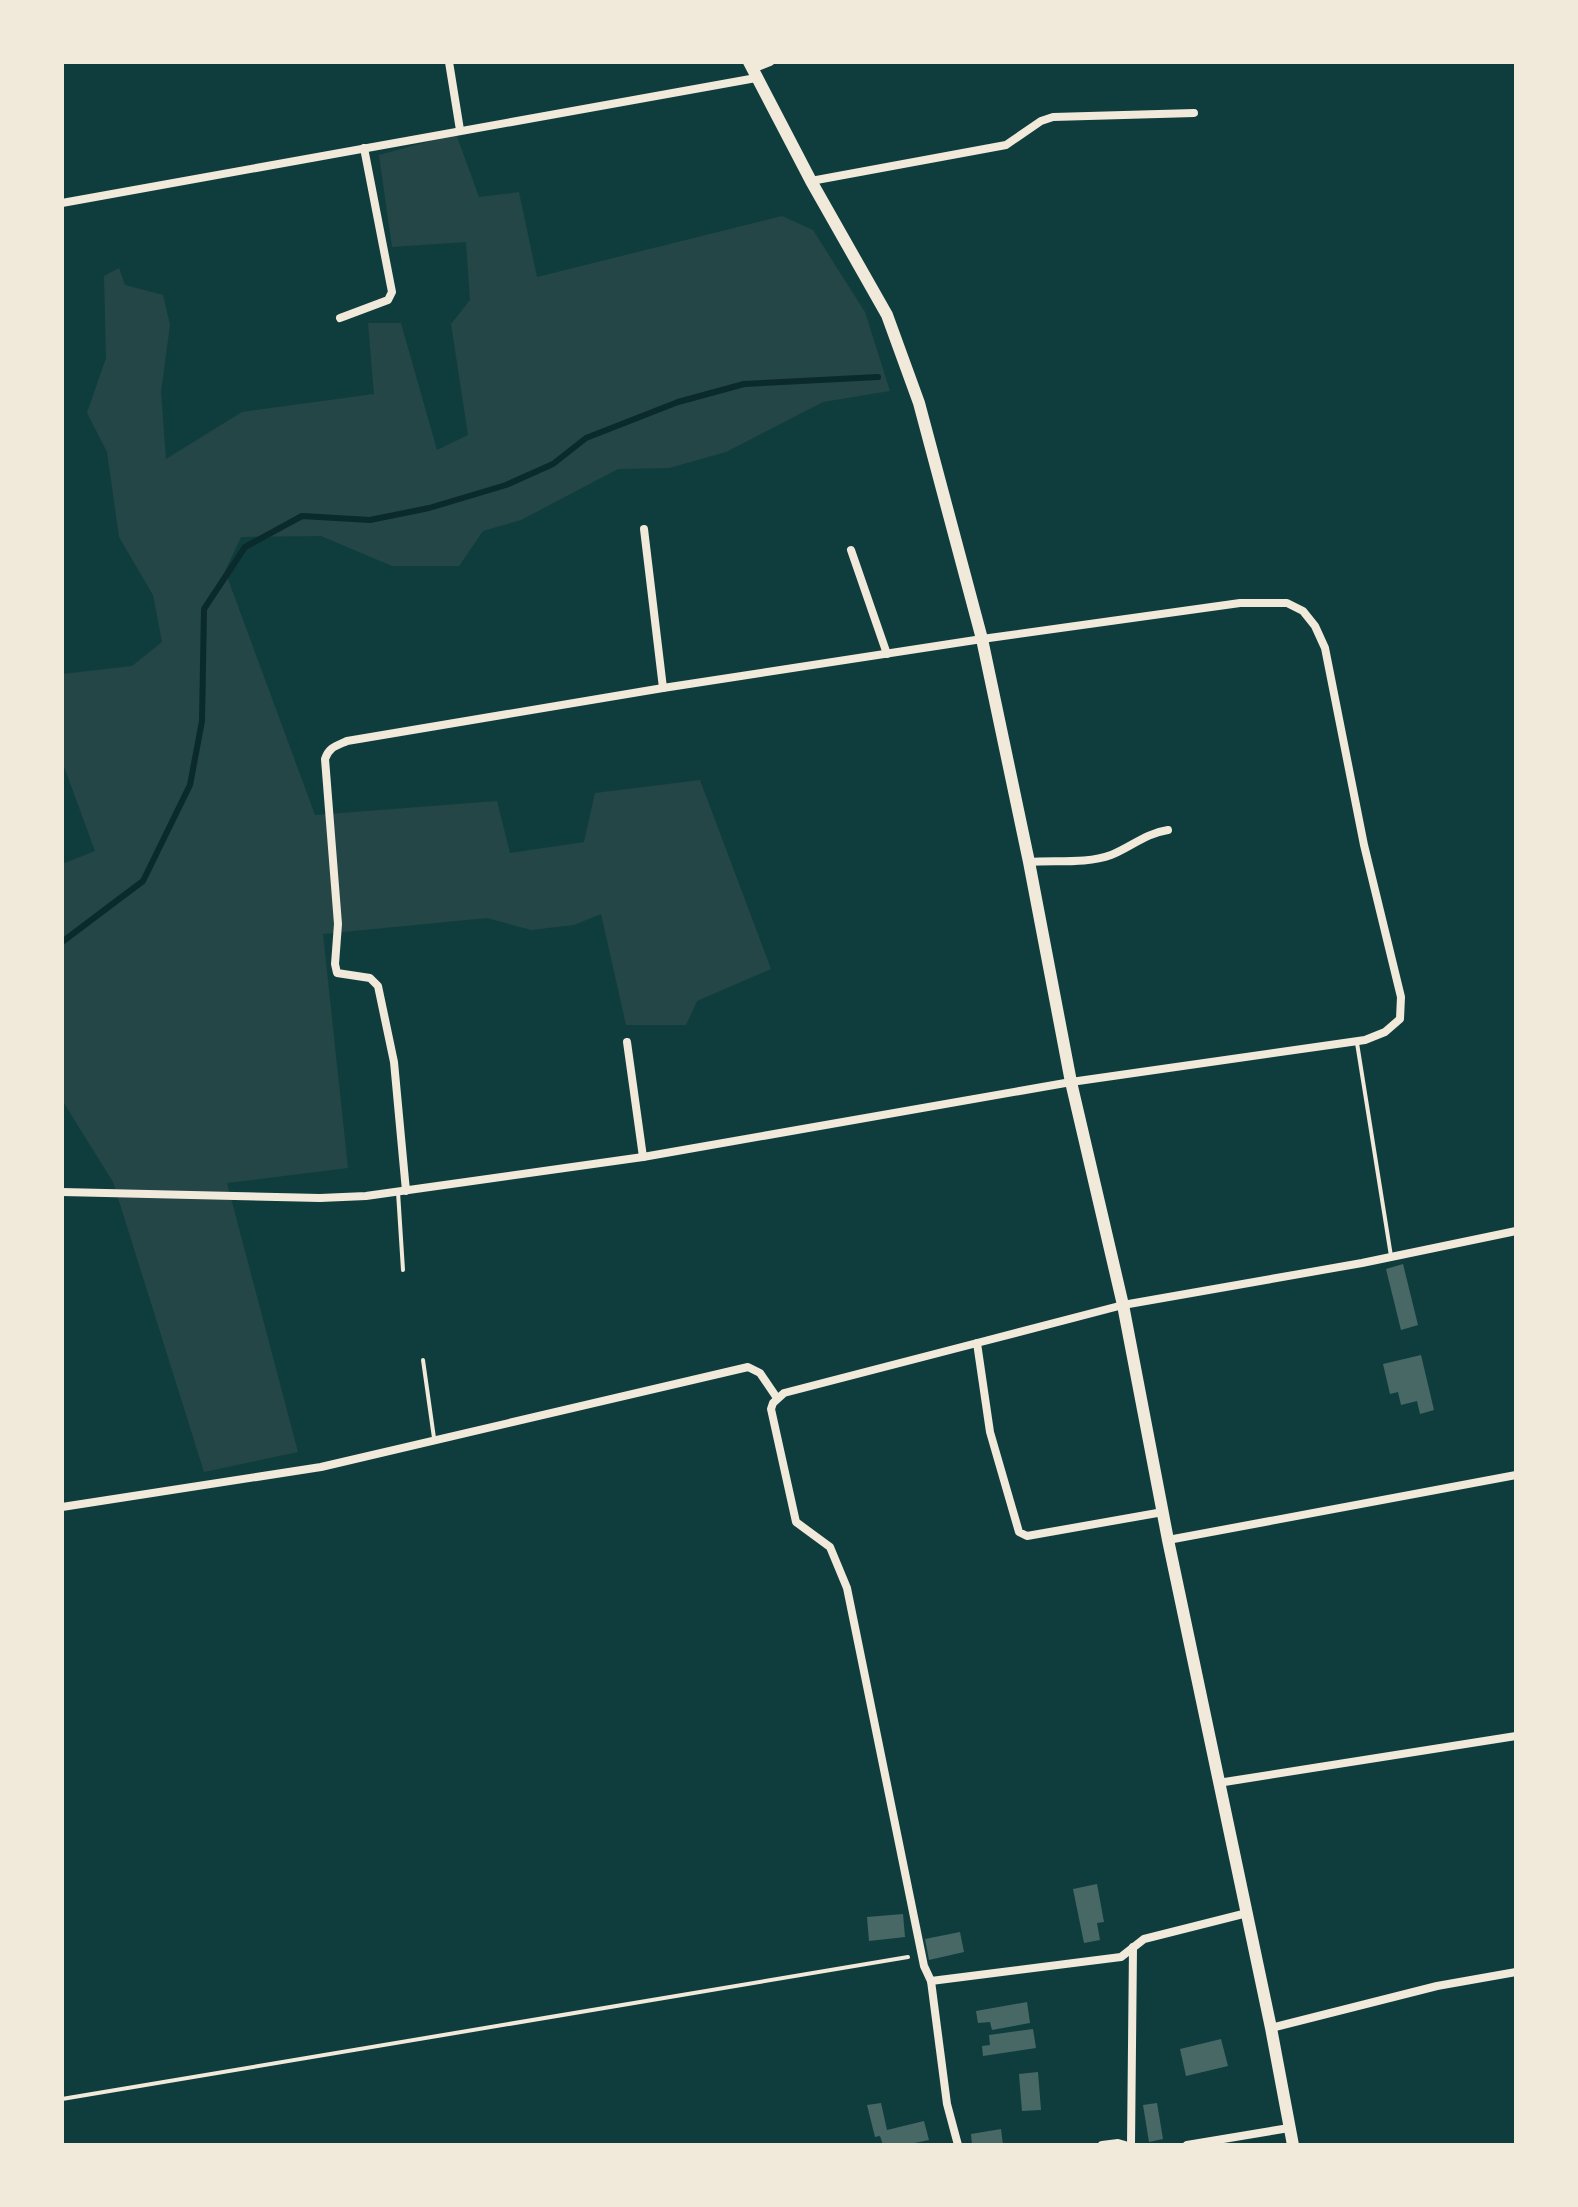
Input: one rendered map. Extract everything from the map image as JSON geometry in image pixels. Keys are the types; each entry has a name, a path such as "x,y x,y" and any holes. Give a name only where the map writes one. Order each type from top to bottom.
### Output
{"main road":[{"path":"752,70 887,315 898,342 919,403 982,639 1071,1082 1123,1305 1168,1540 1293,2145"}],"street":[{"path":"449,62 460,130"},
{"path":"62,203 460,130 752,70 770,62"},
{"path":"811,181 1006,145 1041,121 1053,117 1194,113"},
{"path":"340,318 388,300 392,292 364,148"},
{"path":"644,529 663,688"},
{"path":"851,550 887,654"},
{"path":"62,1192 320,1198 402,1192 643,1157 1071,1082 1356,1041 1385,1032 1400,1019 1401,997 1364,845 1325,648 1315,626 1303,611 1287,603 1240,603 663,688 347,741 327,751 325,759 338,924 335,964 337,973 370,978 378,986 394,1062 402,1192"},
{"path":"1029,862 1102,857 1152,833 1168,830"},
{"path":"627,1042 643,1157"},
{"path":"958,2145 947,2104 931,1981 924,1966 847,1588 830,1547 802,1527 793,1515 772,1415 773,1403 784,1393 1123,1305 1391,1257 1516,1231"},
{"path":"977,1343 990,1432 1019,1532 1027,1536 1163,1512"},
{"path":"62,1507 321,1467 748,1367 760,1373 777,1398"},
{"path":"1168,1540 1516,1475"},
{"path":"1218,1783 1516,1736"},
{"path":"931,1981 1113,1959 1121,1957 1144,1939 1247,1913"},
{"path":"1102,2145 1128,2145 1133,1946"},
{"path":"1271,2028 1437,1986 1516,1972"},
{"path":"1187,2145 1289,2128"}],"lane":[{"path":"1356,1041 1391,1257"},
{"path":"402,1192 403,1270"},
{"path":"423,1360 435,1440"}],"path":[{"path":"62,2099 922,1954"}],"shaded area":[{"path":"456,134 479,197 519,192 537,277 782,216 813,230 865,312 890,391 823,402 726,452 669,468 618,469 521,520 483,531 459,566 392,566 321,536 241,537 225,571 315,815 497,801 510,853 584,842 595,793 700,780 771,969 697,1001 686,1025 626,1025 601,914 574,925 531,930 487,918 323,934 348,1168 227,1183 298,1452 204,1472 113,1182 62,1100 62,864 95,851 62,761 62,674 132,666 162,642 153,595 119,537 107,452 87,413 106,358 104,276 119,268 125,285 163,295 170,325 161,392 166,459 242,412 374,394 368,323 401,323 437,450 468,435 451,324 470,300 466,242 392,247 379,155"}],"building":[{"path":"1403,1264 1418,1325 1401,1330 1386,1269"},
{"path":"1421,1355 1434,1410 1420,1414 1417,1401 1401,1405 1398,1392 1390,1394 1383,1364"},
{"path":"1097,1884 1104,1922 1097,1923 1100,1940 1084,1943 1073,1889"},
{"path":"903,1914 905,1937 869,1941 867,1917"},
{"path":"960,1932 964,1952 929,1960 925,1939"},
{"path":"1027,2002 1030,2023 992,2030 990,2022 978,2023 976,2011"},
{"path":"1033,2029 1036,2048 983,2056 982,2046 990,2045 989,2035"},
{"path":"1221,2039 1228,2066 1186,2076 1180,2049"},
{"path":"1038,2072 1041,2110 1022,2111 1019,2074"},
{"path":"881,2103 887,2130 924,2121 929,2140 883,2145 880,2136 875,2137 867,2105"},
{"path":"1157,2103 1163,2139 1149,2142 1143,2105"},
{"path":"1001,2129 1003,2145 972,2145 971,2134"}],"waterway":[{"path":"62,942 143,881 190,785 202,721 204,609 245,547 302,516 370,520 429,508 506,485 553,464 586,438 678,402 744,384 878,377"}]}
